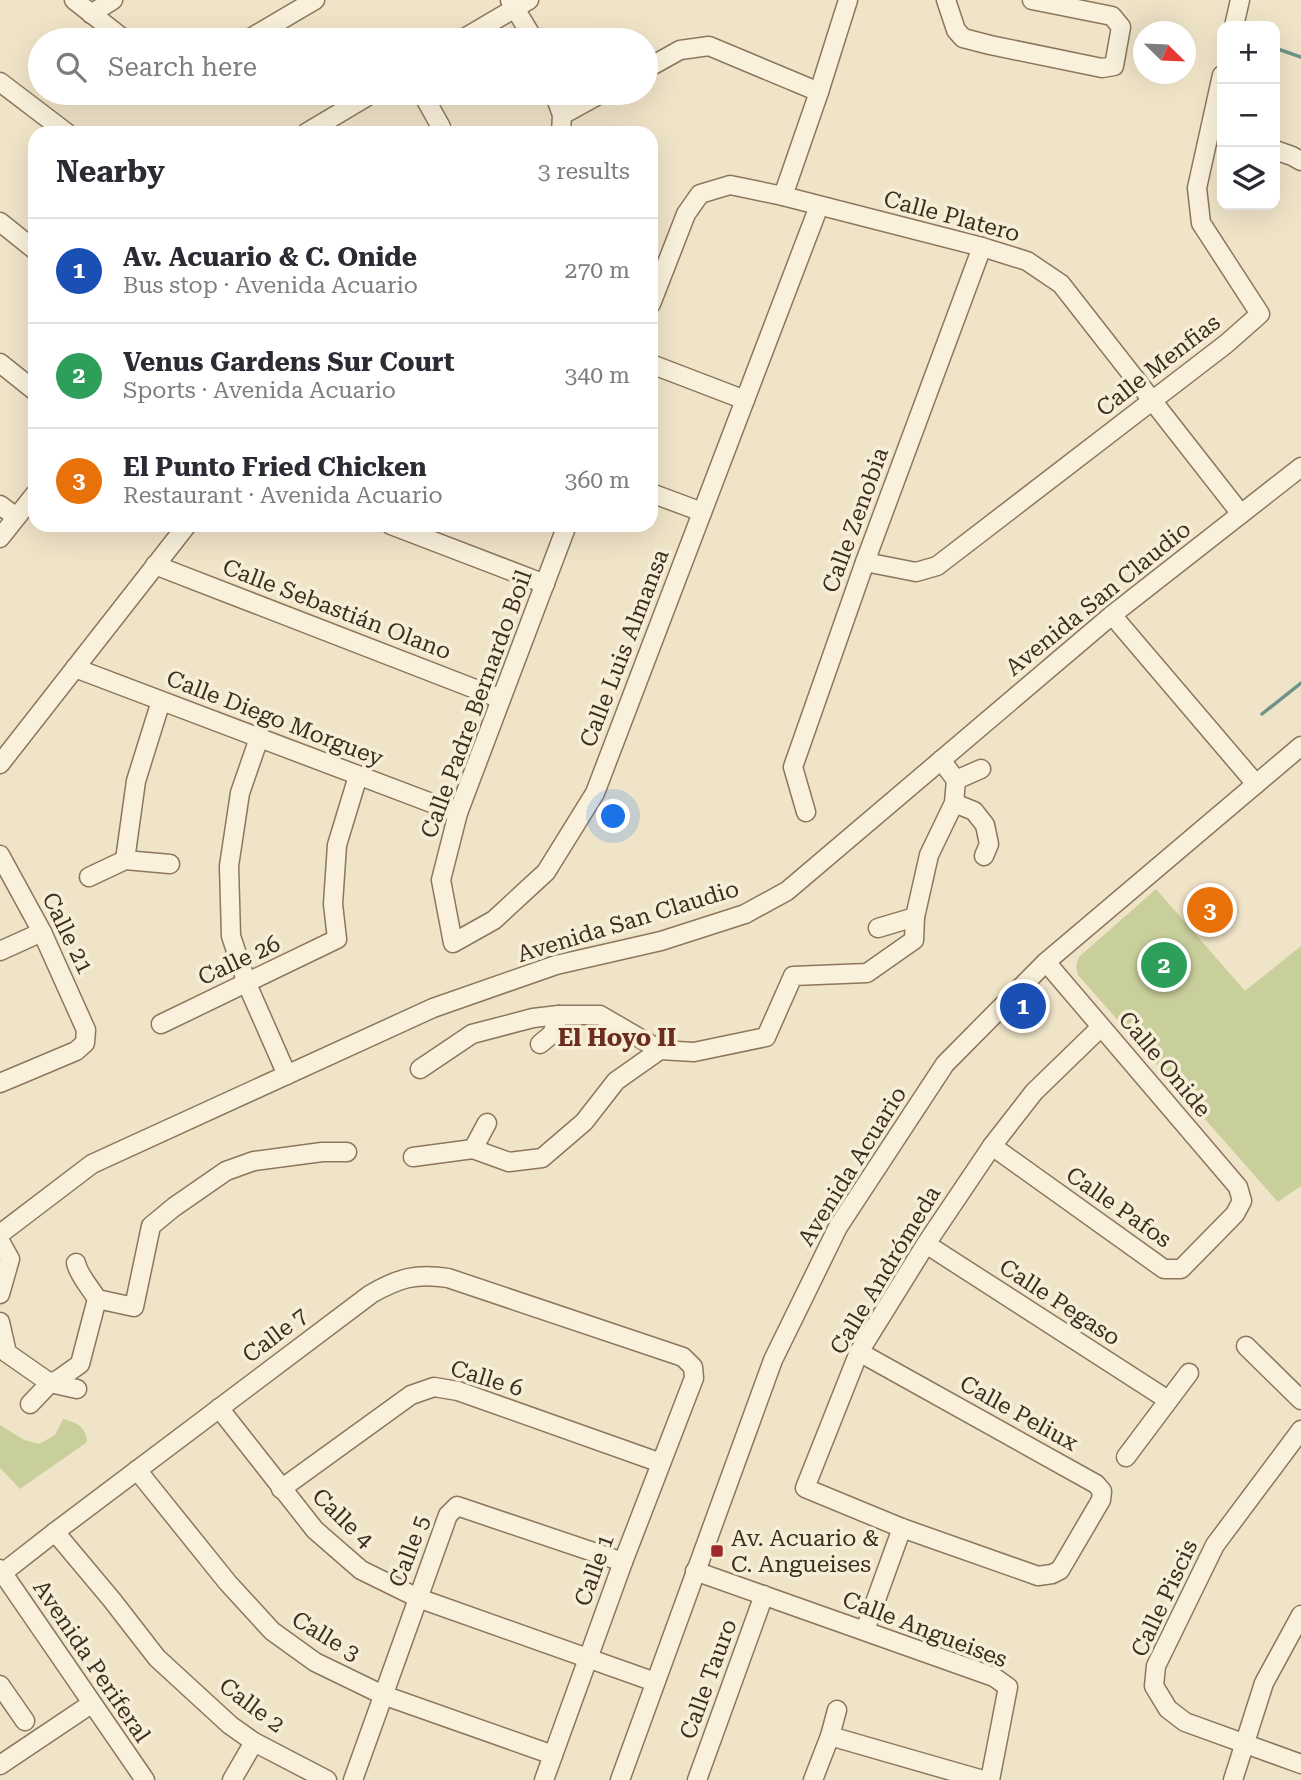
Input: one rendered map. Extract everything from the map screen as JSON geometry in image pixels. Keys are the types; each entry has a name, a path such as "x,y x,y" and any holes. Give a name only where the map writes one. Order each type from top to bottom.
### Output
{"street":[{"path":"74,0 110,28"},
{"path":"91,13 113,0"},
{"path":"267,28 315,0"},
{"path":"783,196 848,0"},
{"path":"946,0 956,30 963,38 1102,68 1114,66 1121,27 1112,16 1032,0"},
{"path":"1235,21 1240,0"},
{"path":"479,28 518,3 529,28"},
{"path":"658,62 680,50 709,46 819,92"},
{"name":"Calle Menfias","path":"865,562 916,572 937,566 1153,401 1260,314 1201,223 1197,188 1216,131 1221,84"},
{"path":"3,88 57,126"},
{"path":"318,126 353,105"},
{"path":"428,105 439,126"},
{"path":"557,105 561,124 586,105"},
{"path":"1280,152 1301,161"},
{"name":"Calle Platero","path":"658,286 686,214 700,194 730,185 783,196 1027,261 1061,284 1241,514"},
{"name":"Calle Luis Almansa","path":"453,943 494,920 546,872 595,793 819,206"},
{"path":"0,222 28,244"},
{"name":"Calle Zenobia","path":"806,811 793,766 865,562 982,247"},
{"path":"0,363 28,385"},
{"path":"658,367 745,400"},
{"name":"Avenida San Claudio","path":"0,1234 92,1164 446,1004 556,965 661,942 745,914 786,891 1112,615 1301,467"},
{"path":"1280,483 1301,481"},
{"path":"658,496 702,512"},
{"path":"0,538 28,502"},
{"path":"0,505 16,517"},
{"path":"0,764 181,532"},
{"path":"409,532 545,584"},
{"name":"Calle Padre Bernardo Boil","path":"453,943 440,880 457,814 565,532"},
{"name":"Calle Sebastián Olano","path":"155,565 501,698"},
{"path":"1112,615 1256,784"},
{"name":"Calle Diego Morguey","path":"75,668 457,814"},
{"path":"125,860 136,781 162,701"},
{"path":"259,738 240,793 229,866 231,936 247,984 287,1075"},
{"name":"Avenida Acuario","path":"620,1780 773,1360 838,1227 945,1064 1046,962 1301,746"},
{"path":"421,1069 472,1034 533,1018 559,1015 600,1014 660,1050 694,1052 766,1037 793,976 867,973 914,940 915,917 929,855 954,803 956,780 941,760"},
{"path":"956,780 981,769"},
{"name":"Calle 26","path":"161,1024 337,939 334,904 338,845 358,776"},
{"path":"954,803 974,811 985,825 989,844 984,856"},
{"name":"Calle 21","path":"0,855 42,932 86,1030 85,1043 76,1051 0,1083"},
{"path":"89,877 125,860 170,864"},
{"path":"878,928 915,917"},
{"path":"0,951 42,932"},
{"name":"Calle Onide","path":"1046,962 1238,1187 1242,1201"},
{"path":"540,1044 552,1034 559,1015"},
{"name":"Calle Andrómeda","path":"1077,1543 1060,1570 1038,1576 902,1528 805,1488 859,1352 926,1244 992,1146 1034,1092 1101,1027"},
{"path":"413,1157 473,1149 509,1162 541,1158 584,1122 616,1081 660,1050"},
{"path":"473,1149 487,1123"},
{"name":"Calle Pafos","path":"992,1146 1164,1269 1181,1269 1235,1214 1242,1201"},
{"path":"97,1299 134,1307 151,1226 226,1171 254,1161 322,1152 347,1152"},
{"path":"0,1241 10,1259 0,1294"},
{"name":"Calle Pegaso","path":"926,1244 1168,1400"},
{"path":"30,1404 50,1383 80,1364 97,1299 76,1263"},
{"name":"Calle 7","path":"1,1572 371,1294 408,1277 429,1275 448,1278 682,1357 693,1367 694,1378"},
{"path":"0,1322 7,1353 50,1383 77,1389"},
{"path":"1246,1346 1301,1400"},
{"name":"Calle Peliux","path":"859,1352 1096,1484 1102,1491 1101,1500 1077,1543"},
{"path":"1126,1457 1189,1373"},
{"name":"Calle 1","path":"544,1780 623,1562 694,1378"},
{"name":"Calle 6","path":"281,1489 411,1395 434,1387 458,1391 661,1463"},
{"name":"Calle 4","path":"219,1408 315,1530 361,1570 418,1598 655,1682"},
{"name":"Calle Piscis","path":"1301,1430 1215,1545 1156,1666 1154,1686 1168,1709 1185,1722 1301,1763"},
{"name":"Calle 3","path":"137,1469 228,1583 272,1631 315,1662 383,1695 553,1755"},
{"name":"Calle 5","path":"353,1780 448,1516 457,1506 623,1562"},
{"path":"865,1630 902,1528"},
{"name":"Calle 2","path":"55,1532 157,1658 230,1725 254,1742 327,1780"},
{"name":"Calle Angueises","path":"695,1571 994,1677 1008,1687 990,1780"},
{"name":"Avenida Periferal","path":"1,1572 145,1780"},
{"name":"Calle Tauro","path":"697,1780 764,1595"},
{"path":"1233,1780 1264,1683 1301,1615"},
{"path":"0,1685 24,1721"},
{"path":"0,1765 91,1704"},
{"path":"813,1780 837,1710"},
{"path":"830,1735 983,1780"},
{"path":"232,1780 254,1742"}],"green space":[{"path":"1156,889 1245,991 1301,946 1301,1186 1278,1202 1078,975 1076,966 1079,957"},
{"path":"63,1419 80,1426 87,1442 20,1489 0,1468 0,1425 24,1440 39,1444 55,1435"}],"waterway":[{"path":"1280,50 1301,57"},
{"path":"1262,714 1301,683"}],"place":[{"name":"El Punto Fried Chicken","path":"1210,910"},
{"name":"Venus Gardens Sur Court","path":"1164,965"},
{"name":"Av. Acuario & C. Onide","path":"1023,1006"},
{"name":"Av. Acuario & C. Angueises","path":"717,1551"}],"district":[{"name":"El Hoyo II","path":"617,1038"}]}
